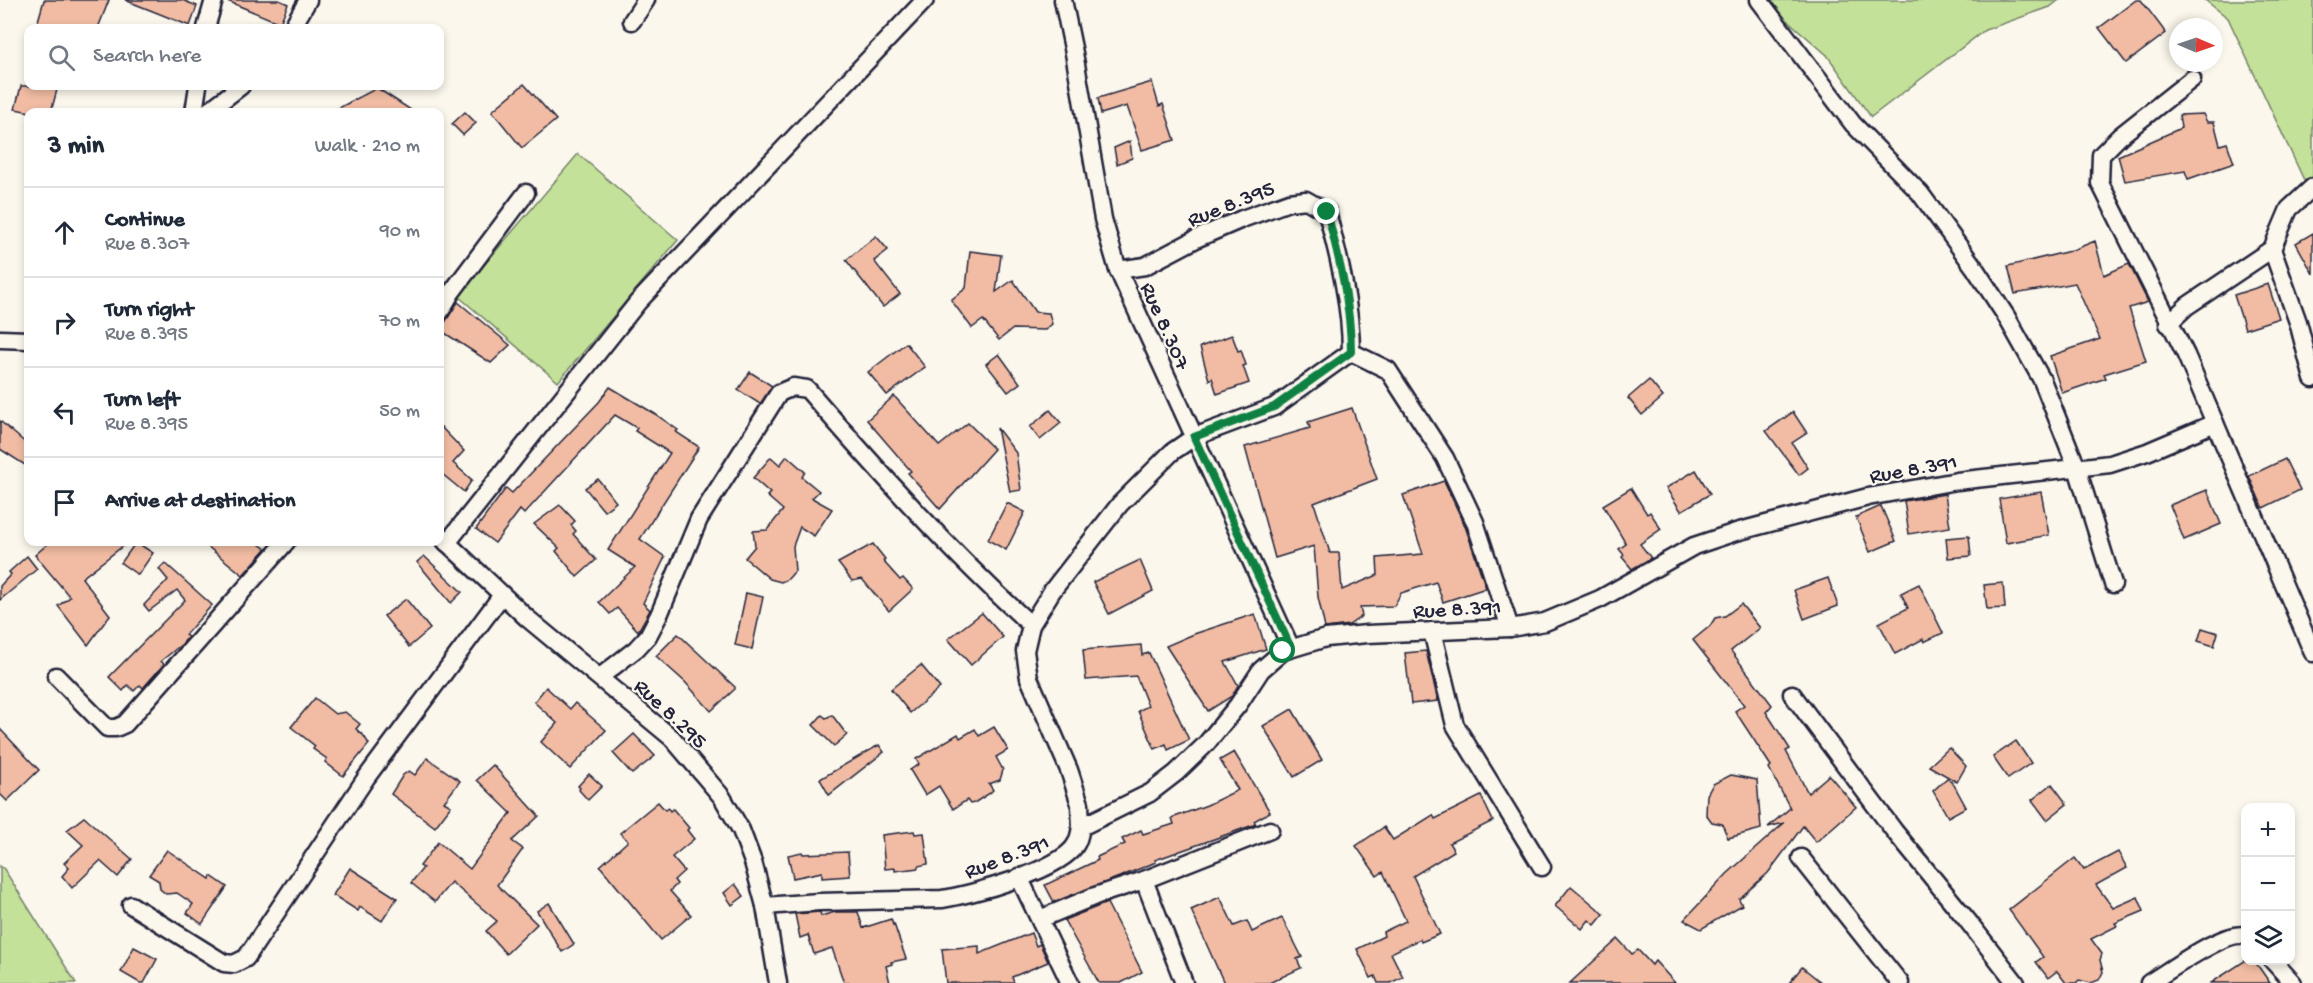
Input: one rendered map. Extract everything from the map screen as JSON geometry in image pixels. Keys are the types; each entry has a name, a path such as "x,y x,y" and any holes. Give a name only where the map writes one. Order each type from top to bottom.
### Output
{"street":[{"path":"208,24 214,0"},
{"path":"294,24 308,0"},
{"path":"632,21 646,0"},
{"name":"Rue 8.307","path":"1063,0 1103,219 1119,270 1291,648"},
{"path":"1759,0 1853,124 1920,193 1974,267 2006,316 2042,380 2077,468 2113,584"},
{"path":"444,538 638,302 813,119 917,2"},
{"path":"2192,80 2120,136 2101,155 2100,183 2168,324 2186,355 2313,653"},
{"path":"195,108 197,90"},
{"path":"212,108 236,90"},
{"path":"2168,324 2187,306 2272,249 2289,208 2313,187"},
{"path":"444,305 526,193"},
{"name":"Rue 8.395","path":"1119,270 1145,266 1198,238 1242,219 1288,202 1306,200 1327,212 1340,264 1351,326 1351,352"},
{"path":"2272,249 2298,321 2313,380"},
{"path":"0,339 24,340"},
{"path":"1081,826 1080,804 1069,770 1029,678 1025,651 1031,625 1052,591 1120,504 1172,452 1194,437 1274,407 1351,352 1388,370 1445,458 1475,522 1510,628"},
{"path":"600,677 636,649 648,636 699,519 779,393 793,387 807,389 911,508 982,581 1031,625"},
{"name":"Rue 8.391","path":"765,906 942,899 977,893 1062,859 1076,845 1081,826 1150,793 1176,773 1213,736 1238,705 1261,670 1283,651 1291,648 1326,638 1510,628 1545,622 1575,611 1643,576 1694,546 1736,532 1868,497 1957,481 2110,464 2147,452 2215,423"},
{"name":"Rue 8.295","path":"444,540 559,645 672,738 722,797 741,830 753,862 765,906 778,983"},
{"path":"56,676 107,728 116,728 125,724 282,546"},
{"path":"131,904 224,963 234,964 246,958 366,778 502,595"},
{"path":"1432,631 1455,725 1542,867"},
{"path":"1792,694 1894,832 2016,983"},
{"path":"1040,918 1270,831"},
{"path":"1801,858 1900,983"},
{"path":"1019,878 1070,983"},
{"path":"1144,880 1184,983"},
{"path":"2149,983 2223,938 2241,934"},
{"path":"2277,965 2293,983"}],"green space":[{"path":"1764,0 2059,0 2050,7 1985,30 1871,117 1827,55"},
{"path":"2205,0 2313,0 2313,194 2311,195 2228,18"},
{"path":"578,154 678,240 558,382 458,296"},
{"path":"0,866 4,869 76,983 0,983"}],"building":[{"path":"44,0 109,0 100,24 37,24"},
{"path":"125,0 182,0 197,6 191,24 185,24"},
{"path":"225,0 279,0 288,4 280,23"},
{"path":"2136,0 2141,0 2166,33 2126,63 2099,28"},
{"path":"1152,82 1159,106 1163,104 1175,140 1142,150 1127,106 1101,114 1098,98"},
{"path":"524,84 556,120 522,148 492,111"},
{"path":"21,86 24,86 24,90 57,90 52,108 24,108 24,111 15,109"},
{"path":"373,90 380,90 408,108 339,108"},
{"path":"465,112 476,123 463,135 452,124"},
{"path":"2203,114 2207,122 2214,122 2220,145 2227,143 2234,163 2188,179 2185,171 2125,181 2118,156 2181,128 2179,115"},
{"path":"1130,141 1132,158 1117,164 1114,148"},
{"path":"2313,233 2313,274 2296,243"},
{"path":"876,236 888,250 874,261 900,294 883,307 846,260"},
{"path":"2095,241 2104,275 2129,264 2148,302 2129,308 2146,361 2104,374 2106,378 2062,393 2050,356 2100,339 2075,283 2015,294 2008,266 2070,251"},
{"path":"970,251 1001,255 996,292 1013,280 1035,312 1049,313 1052,324 1045,330 1013,329 999,340 983,320 972,328 951,300 966,288"},
{"path":"2268,284 2279,318 2245,329 2234,295"},
{"path":"458,302 510,345 491,363 444,333 444,324"},
{"path":"1232,335 1238,351 1241,350 1246,365 1243,366 1249,383 1217,394 1212,378 1209,380 1200,347"},
{"path":"906,343 925,367 887,395 868,372"},
{"path":"999,354 1020,383 1008,392 986,364"},
{"path":"750,372 772,386 760,404 738,390"},
{"path":"1649,380 1663,397 1642,415 1628,398"},
{"path":"610,387 655,414 678,430 676,432 699,447 640,539 665,557 643,603 650,610 638,631 617,608 610,614 599,602 635,567 608,550 670,453 635,431 637,428 615,415 524,514 520,510 495,543 476,529 506,488 512,493 599,402"},
{"path":"894,396 939,446 968,423 994,449 940,509 908,473 911,471 867,420"},
{"path":"1352,408 1377,479 1314,503 1330,553 1339,553 1342,590 1378,575 1377,558 1423,554 1403,495 1444,481 1465,526 1486,588 1443,602 1436,582 1401,593 1394,606 1360,607 1362,616 1349,625 1325,628 1318,597 1314,546 1275,558 1245,447 1310,428 1308,422"},
{"path":"1050,410 1061,423 1040,440 1030,427"},
{"path":"1793,412 1807,433 1792,443 1808,468 1799,475 1766,431"},
{"path":"0,421 24,442 24,464 0,449"},
{"path":"997,428 1016,453 1021,490 1010,492"},
{"path":"444,430 464,451 453,463 472,480 464,492 444,476"},
{"path":"787,456 805,472 802,477 819,491 812,498 832,509 814,536 800,527 793,546 795,571 788,579 781,582 770,579 745,558 755,546 753,531 767,530 783,510 767,496 770,493 753,478 771,457 780,465"},
{"path":"2285,459 2300,490 2263,508 2249,476"},
{"path":"1696,470 1710,494 1681,511 1666,488"},
{"path":"598,479 616,502 604,511 585,488"},
{"path":"1631,488 1647,514 1650,512 1661,529 1640,544 1651,558 1632,569 1622,557 1624,555 1619,549 1626,544 1603,505"},
{"path":"2207,490 2221,524 2184,540 2170,505"},
{"path":"2041,492 2049,535 2006,543 1999,499"},
{"path":"1945,494 1950,527 1909,534 1904,501"},
{"path":"1007,503 1025,512 1006,550 988,540"},
{"path":"560,505 575,521 571,525 576,531 573,534 596,560 577,577 556,551 559,548 534,524"},
{"path":"1881,506 1896,541 1870,552 1856,517"},
{"path":"1969,536 1971,556 1948,558 1946,538"},
{"path":"873,544 885,559 883,561 900,580 903,578 913,589 889,611 862,579 852,581 838,563"},
{"path":"45,546 123,546 82,578 110,615 88,645 58,606 70,597 35,555"},
{"path":"133,546 142,546 153,553 138,575 121,563"},
{"path":"207,546 262,546 266,549 243,575"},
{"path":"27,556 37,569 0,600 0,586 11,574 9,572"},
{"path":"424,556 462,592 451,603 417,562"},
{"path":"1140,560 1153,591 1109,614 1093,582"},
{"path":"165,563 212,605 185,635 188,637 182,644 161,661 164,664 143,688 140,685 134,691 128,685 123,691 109,677 185,600 177,590 149,611 144,605 168,580 159,569"},
{"path":"1828,578 1838,606 1804,619 1794,590"},
{"path":"2003,583 2005,608 1987,609 1984,585"},
{"path":"1919,584 1943,633 1924,642 1923,639 1895,654 1879,623 1908,608 1901,593"},
{"path":"746,593 763,597 752,649 735,645"},
{"path":"406,599 430,629 409,647 384,616"},
{"path":"1741,604 1760,628 1731,651 1772,705 1766,712 1790,749 1786,751 1808,793 1829,775 1856,807 1816,842 1803,826 1768,873 1739,899 1742,905 1701,929 1684,920 1727,874 1784,823 1768,827 1790,808 1769,768 1771,766 1735,711 1744,705 1693,640 1710,626 1715,618 1725,616"},
{"path":"982,613 1003,637 971,665 948,639"},
{"path":"1255,614 1266,649 1225,662 1238,685 1232,696 1208,711 1166,646 1194,634"},
{"path":"2202,628 2218,633 2214,646 2198,641"},
{"path":"678,634 735,687 711,711 685,682 656,656"},
{"path":"1141,645 1142,655 1149,653 1189,740 1168,750 1166,744 1155,749 1138,711 1148,706 1136,676 1086,680 1083,650"},
{"path":"1426,651 1438,701 1411,704 1405,653"},
{"path":"921,665 940,688 910,713 891,689"},
{"path":"546,687 570,709 575,703 606,730 570,769 541,742 557,723 534,702"},
{"path":"315,698 335,714 345,712 360,724 356,729 369,744 343,776 325,762 327,759 313,749 315,746 291,727"},
{"path":"1292,709 1322,760 1294,777 1263,726"},
{"path":"822,715 826,718 832,715 847,735 834,746 813,725"},
{"path":"994,727 1008,750 996,757 1003,770 1000,780 989,784 993,790 990,793 974,803 970,804 967,800 953,809 939,786 925,795 910,770 919,764 916,759 958,734 960,738 975,729 979,736"},
{"path":"0,729 39,770 7,801 0,794"},
{"path":"634,734 655,756 632,774 613,753"},
{"path":"2016,741 2031,763 2008,779 1993,757"},
{"path":"879,745 884,752 829,795 820,779"},
{"path":"1949,748 1966,766 1957,782 1929,766"},
{"path":"1234,752 1270,812 1254,821 1256,824 1155,860 1156,862 1054,902 1045,885 1098,860 1097,857 1125,844 1122,839 1141,830 1143,834 1174,824 1172,818 1238,790 1220,760"},
{"path":"427,758 460,781 444,802 451,806 435,827 391,794 403,775 409,771 415,775"},
{"path":"493,765 539,816 512,841 523,849 497,885 537,924 506,954 486,931 497,921 451,882 435,902 411,883 423,868 420,866 438,842 470,869 511,813 477,780"},
{"path":"589,774 602,786 588,800 578,786"},
{"path":"1731,775 1757,780 1761,829 1728,838 1722,824 1712,822 1706,814 1707,795 1713,784"},
{"path":"1947,778 1954,785 1966,807 1948,817 1933,791"},
{"path":"2052,784 2067,804 2047,820 2032,800"},
{"path":"1481,796 1493,821 1449,843 1454,851 1413,876 1440,934 1421,942 1420,939 1391,953 1403,977 1390,983 1378,983 1375,976 1371,978 1357,949 1384,936 1383,932 1406,921 1383,872 1377,876 1356,846 1384,827 1393,840 1433,815 1435,819"},
{"path":"658,802 665,810 673,809 689,828 687,830 694,839 672,857 684,871 674,880 677,884 670,891 691,915 661,940 600,866 628,841 620,833"},
{"path":"84,817 132,859 118,877 100,861 72,888 62,876 69,868 64,863 83,845 67,830"},
{"path":"914,831 915,834 924,833 928,864 918,866 918,868 895,871 895,868 885,869 882,835"},
{"path":"167,850 210,879 211,876 227,887 202,924 187,913 193,904 177,893 166,894 160,889 159,881 149,875"},
{"path":"802,852 803,854 848,852 850,876 822,878 822,872 793,878 788,855"},
{"path":"2118,852 2127,868 2096,885 2113,908 2138,897 2144,911 2115,923 2117,926 2091,939 2102,954 2100,960 2103,972 2099,980 2091,983 2079,980 2076,983 2066,983 2057,971 2048,978 2036,962 2043,957 2009,910 2075,858 2084,870"},
{"path":"350,868 397,898 382,921 360,907 358,911 333,895"},
{"path":"735,884 744,896 732,905 724,893"},
{"path":"1571,886 1604,914 1595,925 1589,920 1582,929 1555,906"},
{"path":"1220,897 1234,926 1247,921 1252,932 1282,918 1302,957 1297,959 1301,968 1269,983 1224,983 1191,910"},
{"path":"549,903 574,944 562,952 537,911"},
{"path":"1107,903 1142,972 1121,983 1099,983 1064,920"},
{"path":"820,912 821,916 835,912 858,912 863,928 891,919 906,959 891,962 892,964 886,966 890,983 844,983 832,948 814,954 808,935 800,938 795,914"},
{"path":"1031,933 1036,946 1040,944 1048,962 1012,977 1014,983 946,983 942,949 979,946 979,954"},
{"path":"1618,939 1632,954 1638,950 1652,965 1655,961 1675,983 1570,983"},
{"path":"134,947 157,959 144,983 121,972"},
{"path":"2241,963 2257,965 2270,983 2211,983"},
{"path":"1802,967 1822,983 1789,983"}],"route":[{"path":"1283,651 1291,648 1194,437 1274,407 1351,352 1351,326 1340,264 1327,212"}]}
